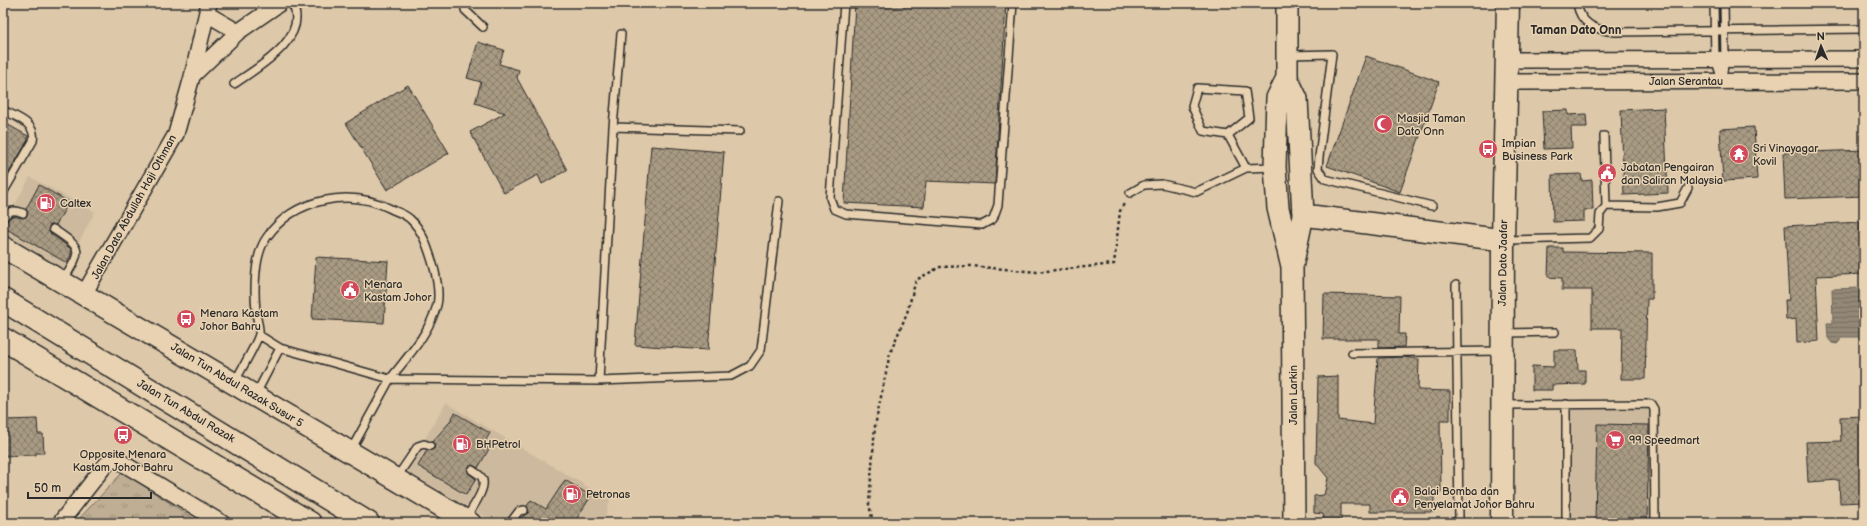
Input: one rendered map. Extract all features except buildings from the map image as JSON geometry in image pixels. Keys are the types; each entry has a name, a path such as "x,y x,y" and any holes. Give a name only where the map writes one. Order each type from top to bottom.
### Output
{"main road":[{"name":"Jalan Dato Jaafar","path":"1502,523 1501,405 1503,240 1508,82 1508,3"},
{"name":"Jalan Tun Abdul Razak","path":"3,300 368,523"},
{"path":"3,339 310,523"}],"street":[{"path":"192,77 238,32 280,3"},
{"name":"Jalan Larkin","path":"1286,3 1286,78 1276,98 1275,162 1278,208 1292,268"},
{"path":"208,9 238,32"},
{"name":"Jalan Dato Abdullah Haji Othman","path":"84,294 176,134 192,77 208,9"},
{"name":"Jalan Serantau","path":"1508,60 1864,58"},
{"name":"Jalan Larkin","path":"1286,78 1297,99 1303,215 1292,268 1294,523"},
{"name":"Jalan Serantau","path":"1508,82 1722,80 1864,81"},
{"path":"1275,162 1303,215 1503,240"},
{"name":"Jalan Tun Abdul Razak Susur 5","path":"3,247 468,522"},
{"path":"60,523 109,462 118,461 222,523"}],"lane":[{"path":"234,84 280,52 293,32 296,11 292,3"},
{"path":"466,3 465,10 483,27"},
{"path":"844,3 830,198 834,209 846,214 982,225 993,219 998,205 1013,3"},
{"path":"1577,3 1584,20 1590,26 1601,31 1864,29"},
{"path":"1714,3 1714,31 1720,59 1722,80"},
{"path":"1722,80 1720,59 1725,31 1724,3"},
{"path":"599,381 612,127 621,34"},
{"path":"1286,55 1332,54 1318,169 1325,179 1432,206"},
{"path":"1197,88 1245,91 1249,118 1228,135 1203,131 1192,106 1197,88"},
{"path":"3,110 28,124 33,128 34,134 33,141 3,193"},
{"path":"612,127 740,132"},
{"path":"1228,135 1246,168"},
{"path":"1503,240 1590,238 1599,229 1600,214 1606,206 1604,136"},
{"path":"1130,193 1144,185 1162,184 1196,192 1246,168 1275,162"},
{"path":"1606,206 1657,207 1680,203 1688,188"},
{"path":"234,383 259,335 255,294 257,264 265,238 274,228 286,217 315,202 332,198 378,202 409,218 425,238 436,274 437,304 424,335 390,379 350,452"},
{"path":"259,335 280,348 390,379 599,381 732,376 750,366 761,350 779,201"},
{"path":"3,219 9,211 16,210 24,213"},
{"path":"53,229 72,241 78,252 63,282"},
{"path":"1453,523 1459,519 1456,285"},
{"path":"1352,353 1457,352 1555,332"},
{"path":"255,396 280,348"},
{"path":"1566,404 1566,523"},
{"path":"1501,405 1651,404 1654,409 1655,523"},
{"path":"396,479 418,446 424,444 430,446"},
{"path":"468,522 483,490 484,483 482,477 472,470"},
{"path":"510,523 519,511 524,510"}],"path":[{"path":"873,523 869,504 875,426 890,354 907,313 916,280 940,267 971,266 1037,272 1114,264 1120,211 1130,193"}],"shaded area":[{"path":"30,177 95,212 64,271 3,234 3,226"},
{"path":"1860,288 1863,337 1840,337 1840,341 1837,344 1832,343 1828,338 1827,323 1833,323 1832,289"},
{"path":"446,403 610,500 603,523 496,523 406,471"},
{"path":"1647,407 1650,410 1651,523 1569,523 1570,408"}],"green space":[{"path":"123,472 200,523 75,523"}],"place":[{"name":"Masjid Taman Dato Onn","path":"1383,124"},
{"name":"Impian Business Park","path":"1488,149"},
{"name":"Sri Vinayagar Kovil","path":"1739,154"},
{"name":"Jabatan Pengairan dan Saliran Malaysia","path":"1607,173"},
{"name":"Caltex","path":"46,203"},
{"name":"Menara Kastam Johor","path":"350,290"},
{"name":"Menara Kastam Johor Bahru","path":"186,319"},
{"name":"Opposite Menara Kastam Johor Bahru","path":"123,435"},
{"name":"99 Speedmart","path":"1615,440"},
{"name":"BHPetrol","path":"462,444"},
{"name":"Petronas","path":"572,494"},
{"name":"Balai Bomba dan Penyelamat Johor Bahru","path":"1400,497"}],"district":[{"name":"Taman Dato Onn","path":"1576,30"}]}
